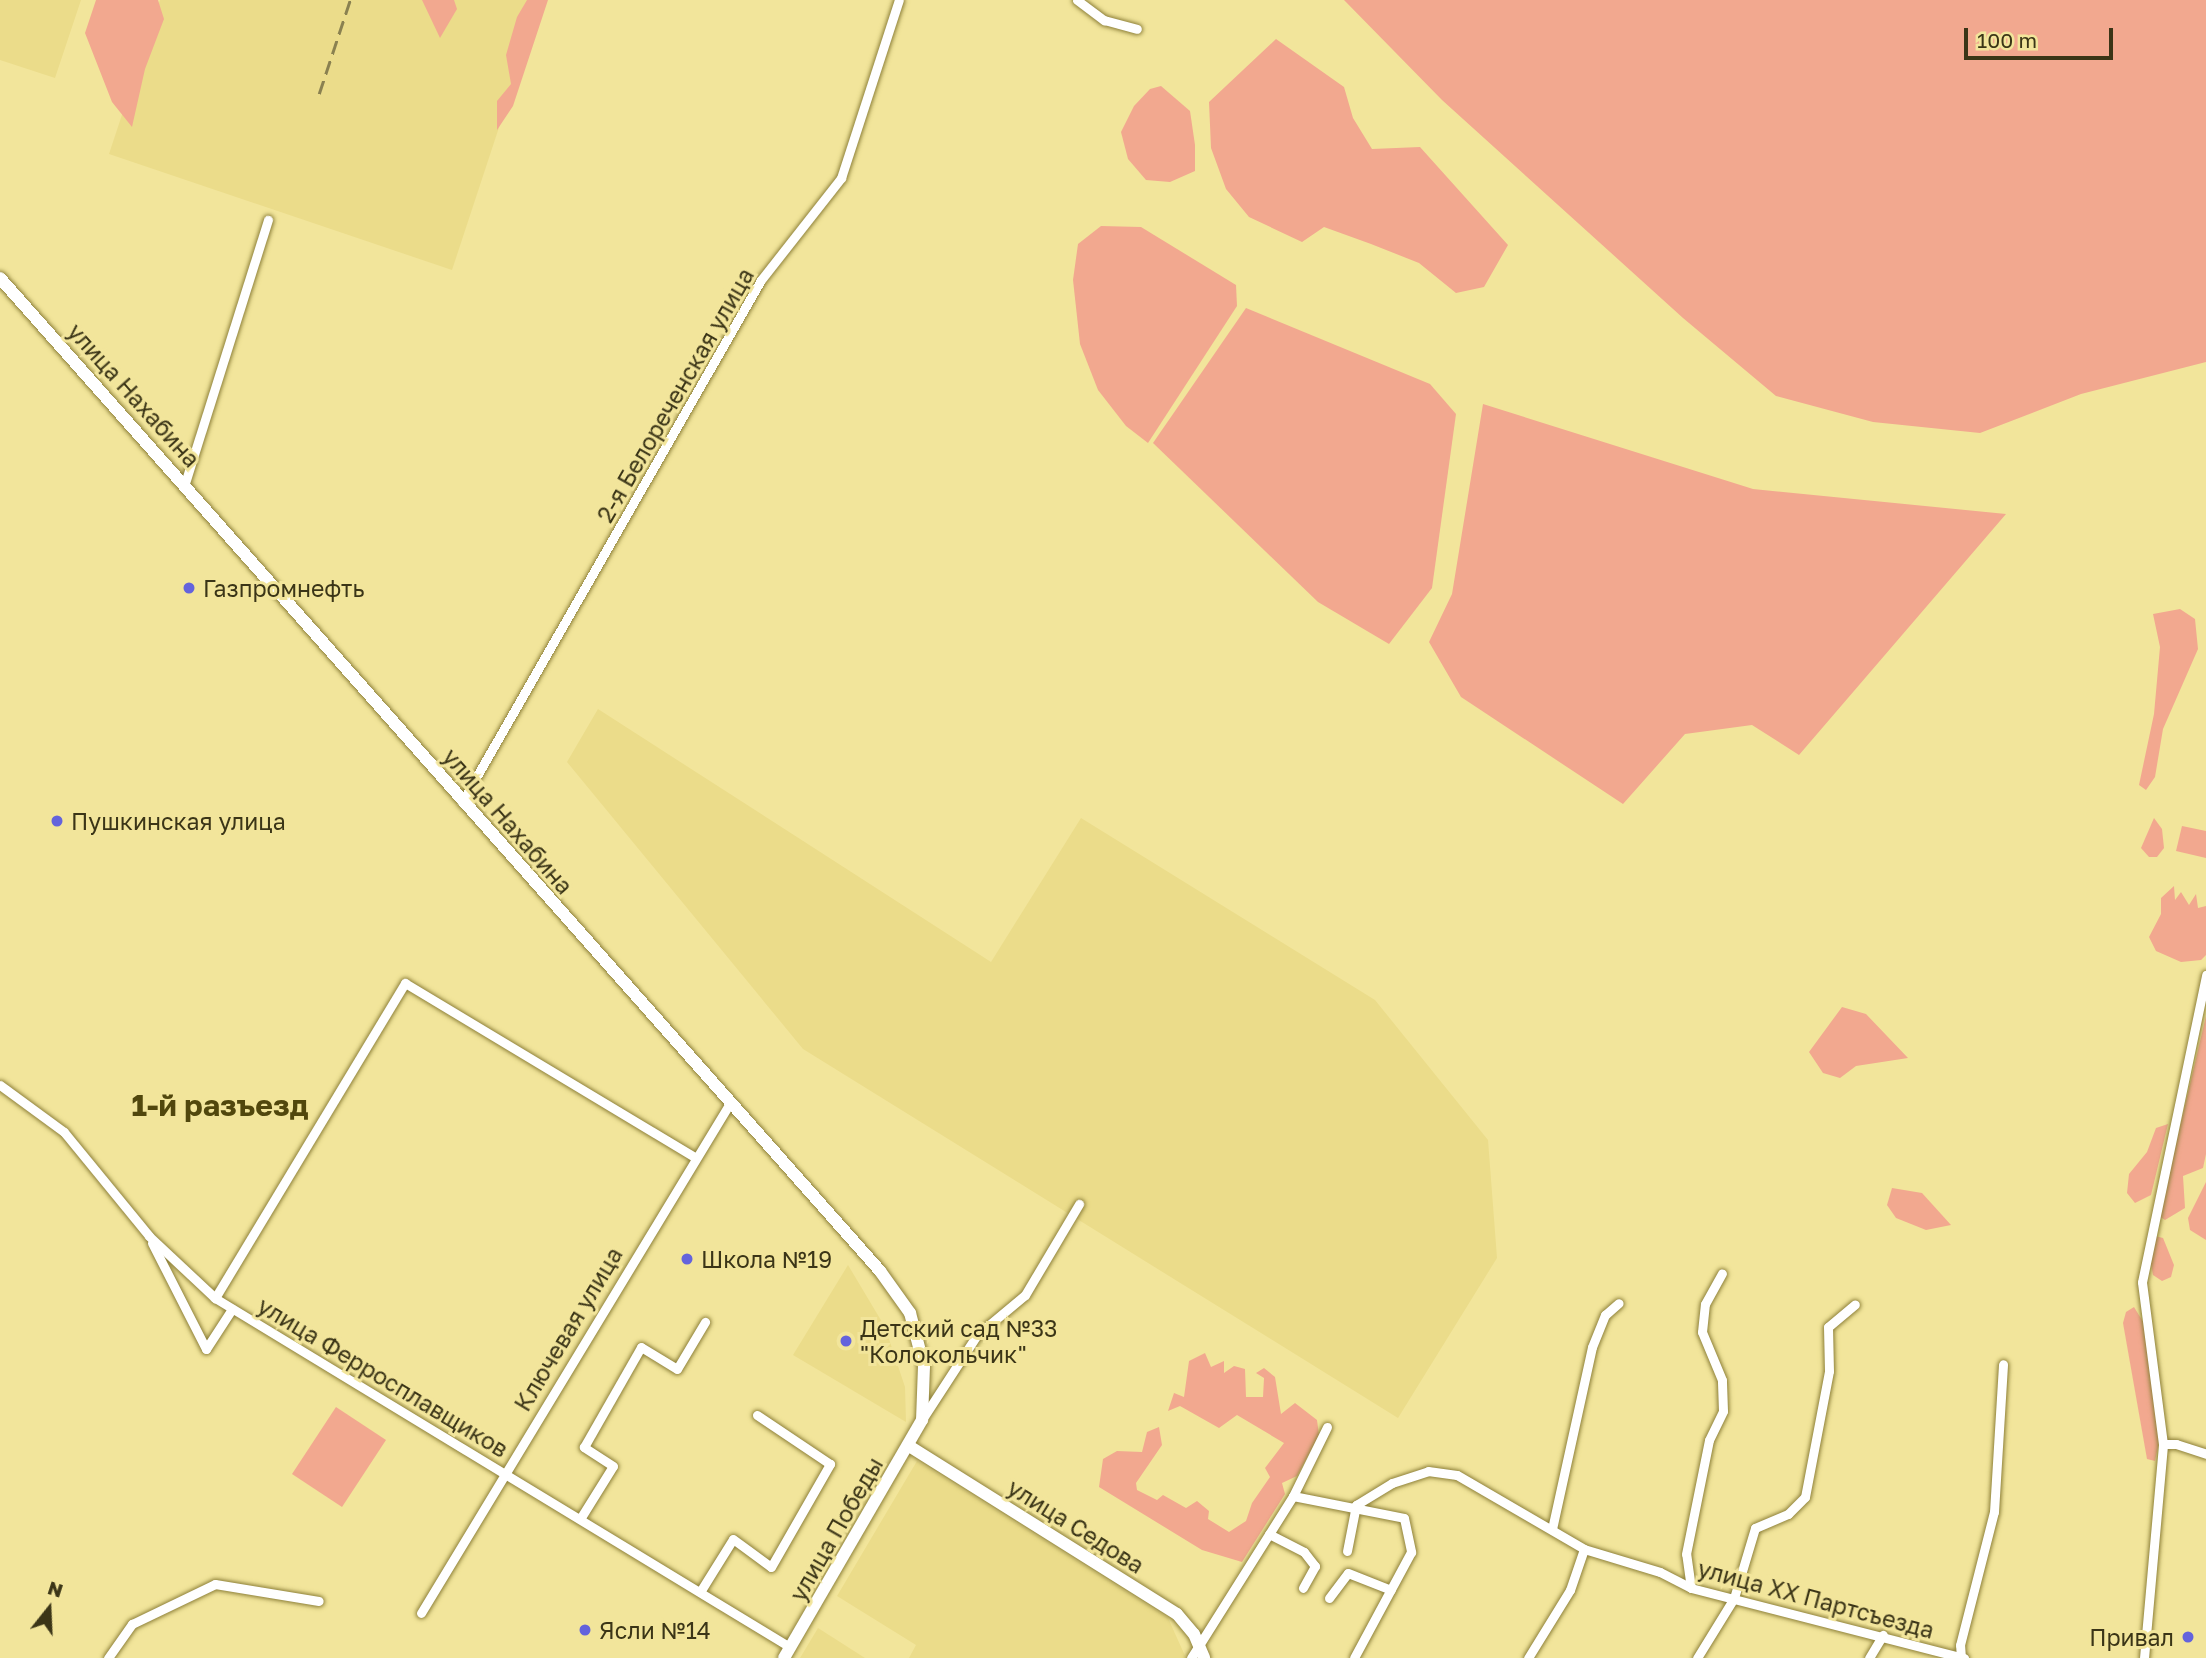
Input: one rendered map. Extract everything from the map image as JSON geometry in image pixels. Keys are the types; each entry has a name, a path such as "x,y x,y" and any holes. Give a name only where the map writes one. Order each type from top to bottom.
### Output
{"main road":[{"name":"улица Нахабина","path":"0,278 185,483 462,802 897,1292 910,1313 922,1356 922,1420"},
{"name":"улица Победы","path":"787,1652 922,1420"},
{"name":"улица Седова","path":"909,1446 1177,1614 1198,1654"}],"street":[{"name":"2-я Белореченская улица","path":"462,802 761,280 841,178 899,0"},
{"path":"1077,0 1104,20 1137,29"},
{"path":"185,483 268,220"},
{"path":"2144,1658 2163,1444 2142,1282 2206,975"},
{"path":"215,1298 405,983 695,1157"},
{"name":"улица Ферросплавщиков","path":"0,1086 64,1132 149,1236 215,1298 700,1592 787,1652"},
{"name":"Ключевая улица","path":"421,1613 503,1473 730,1102"},
{"path":"922,1420 977,1335 1025,1295 1079,1205"},
{"path":"149,1236 206,1349 232,1308"},
{"path":"1691,1588 1686,1554 1709,1440 1723,1411 1721,1380 1702,1332 1705,1304 1722,1273"},
{"path":"1552,1529 1592,1347 1605,1315 1619,1303"},
{"path":"1697,1658 1734,1598 1755,1528 1788,1514 1805,1497 1829,1371 1828,1327 1855,1304"},
{"path":"580,1519 612,1466 584,1447 641,1348 677,1369 705,1322"},
{"path":"1962,1658 1994,1512 2003,1364"},
{"path":"700,1592 733,1539 771,1567 830,1464 757,1415"},
{"path":"1198,1654 1293,1496 1327,1427"},
{"path":"2163,1444 2206,1454"},
{"name":"улица XX Партсъезда","path":"1356,1505 1392,1483 1428,1471 1457,1475 1584,1549 1660,1572 1691,1588 1883,1635 1962,1658"},
{"path":"1293,1496 1342,1507 1356,1505 1404,1518 1410,1552 1354,1658"},
{"path":"1347,1551 1356,1505"},
{"path":"1269,1534 1304,1552 1315,1566 1303,1588"},
{"path":"1528,1658 1570,1590 1584,1549"},
{"path":"1329,1598 1348,1573 1391,1590"},
{"path":"108,1658 132,1624 215,1584 319,1601"},
{"path":"1868,1658 1883,1635"}],"shaded area":[{"path":"0,0 81,0 55,78 0,60"},
{"path":"96,0 158,0 164,19 145,69 132,127 112,102 85,33"},
{"path":"160,0 541,0 452,270 109,154"},
{"path":"422,0 454,0 457,9 440,38"},
{"path":"527,0 548,0 513,106 497,130 497,101 511,84 506,55 517,17"},
{"path":"1344,0 2206,0 2206,362 2081,394 1980,433 1873,422 1776,396 1683,318 1442,100"},
{"path":"1276,39 1344,87 1353,118 1372,149 1420,147 1508,245 1484,287 1456,293 1419,263 1371,244 1324,227 1302,242 1249,217 1226,189 1211,148 1209,102"},
{"path":"1161,86 1190,111 1195,145 1195,171 1170,182 1146,180 1128,159 1121,132 1134,106 1150,89"},
{"path":"1101,226 1141,227 1236,285 1237,306 1148,443 1126,426 1098,390 1080,344 1073,280 1078,244"},
{"path":"1246,308 1430,384 1456,414 1432,588 1389,644 1318,602 1153,443"},
{"path":"1483,404 1753,489 2006,514 1799,755 1752,725 1685,734 1623,804 1461,697 1429,642 1452,594"},
{"path":"2180,609 2195,619 2198,649 2163,729 2155,777 2146,790 2139,785 2154,714 2160,647 2153,614"},
{"path":"598,709 991,962 1081,818 1375,1000 1488,1140 1497,1258 1398,1418 803,1049 567,762"},
{"path":"2154,818 2162,829 2164,848 2157,857 2149,857 2141,848"},
{"path":"2182,826 2206,831 2206,858 2176,851"},
{"path":"2174,886 2175,900 2181,892 2189,905 2196,894 2198,908 2206,906 2206,955 2201,960 2181,962 2156,951 2149,937 2161,914 2161,898"},
{"path":"1842,1007 1866,1014 1908,1058 1856,1066 1840,1078 1823,1073 1809,1052"},
{"path":"2206,1016 2206,1154 2203,1168 2183,1176 2185,1208 2165,1220 2159,1216"},
{"path":"2168,1124 2151,1195 2135,1203 2127,1193 2129,1174 2147,1152 2156,1128"},
{"path":"2206,1182 2206,1240 2190,1230 2188,1218"},
{"path":"1892,1188 1922,1193 1951,1225 1926,1230 1896,1218 1887,1205"},
{"path":"2155,1236 2163,1238 2174,1265 2171,1277 2162,1281 2153,1275 2148,1249"},
{"name":"Детский сад №33 \"Колокольчик\"","path":"848,1265 885,1327 905,1387 906,1422 793,1355"},
{"path":"2134,1307 2145,1325 2161,1433 2155,1461 2147,1459 2123,1323 2126,1312"},
{"path":"1205,1353 1211,1367 1224,1361 1224,1373 1234,1366 1245,1369 1246,1397 1263,1397 1264,1378 1256,1373 1264,1368 1275,1377 1281,1414 1295,1403 1317,1420 1319,1435 1297,1476 1282,1483 1285,1494 1242,1562 1202,1550 1099,1487 1103,1459 1117,1451 1142,1452 1147,1432 1159,1427 1162,1445 1136,1483 1137,1490 1157,1500 1163,1495 1186,1508 1197,1501 1209,1511 1208,1519 1229,1532 1246,1521 1252,1503 1270,1477 1265,1468 1284,1443 1237,1415 1219,1428 1180,1406 1168,1411 1174,1393 1184,1397 1189,1361"},
{"path":"336,1407 386,1440 342,1507 292,1474"},
{"path":"917,1461 1168,1618 1186,1658 909,1658 916,1645 837,1596"},
{"path":"818,1628 865,1658 800,1658"}],"railway":[{"path":"319,94 350,0"}],"place":[{"name":"Газпромнефть","path":"189,588"},
{"name":"Пушкинская улица","path":"57,821"},
{"name":"Школа №19","path":"687,1259"},
{"name":"Детский сад №33 \"Колокольчик\"","path":"846,1341"},
{"name":"Ясли №14","path":"585,1630"},
{"name":"Привал","path":"2188,1637"}],"district":[{"name":"1-й разъезд","path":"220,1105"}]}
